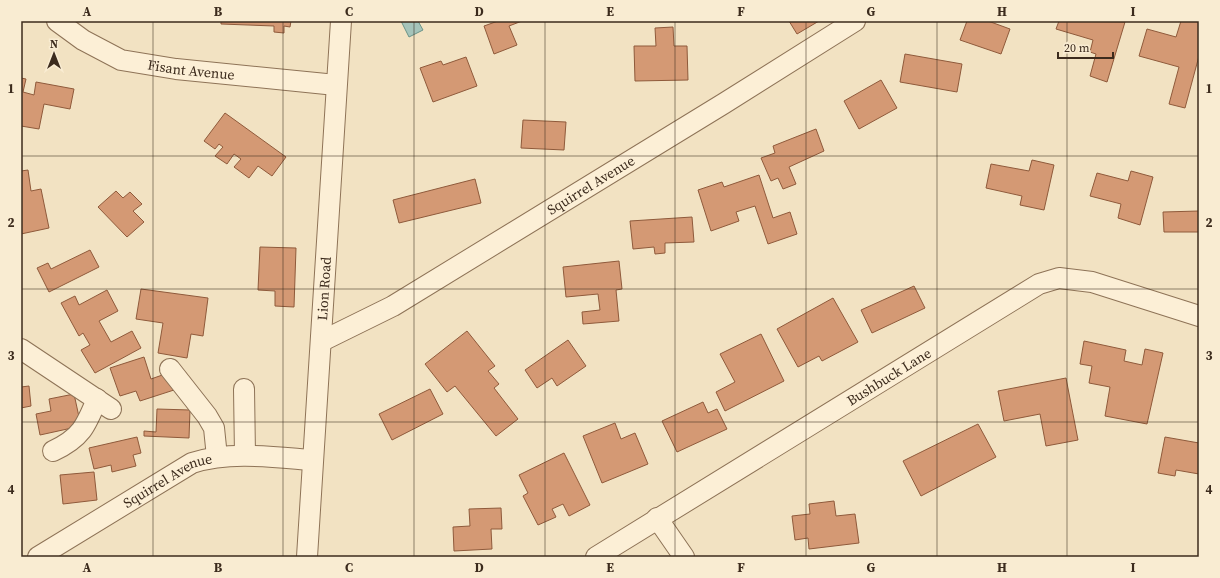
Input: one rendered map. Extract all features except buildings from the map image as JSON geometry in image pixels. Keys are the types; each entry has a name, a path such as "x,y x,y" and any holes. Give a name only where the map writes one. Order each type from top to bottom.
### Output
{"street":[{"name":"Fisant Avenue","path":"57,21 83,40 121,60 176,70 336,85"},
{"name":"Lion Road","path":"307,557 312,460 322,341 341,21"},
{"name":"Squirrel Avenue","path":"322,341 393,306 723,104 855,21"},
{"name":"Bushbuck Lane","path":"596,557 1039,284 1059,278 1092,282 1199,316"},
{"path":"21,350 104,404 82,432 68,444 53,451"},
{"path":"170,369 207,416 214,428 217,457"},
{"path":"244,389 245,455"},
{"name":"Squirrel Avenue","path":"38,557 192,463 217,457 245,455 312,460"},
{"path":"658,518 684,557"}],"water":[{"path":"401,21 418,21 423,30 409,37"}]}
